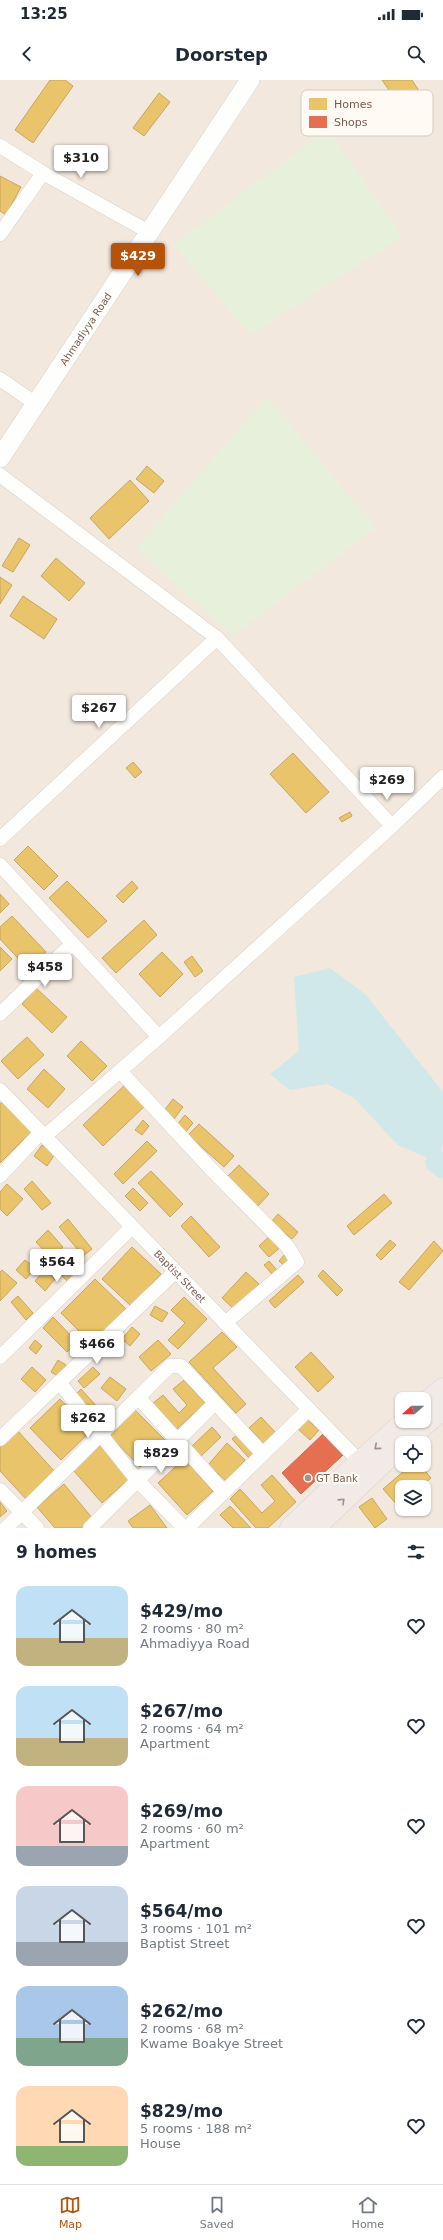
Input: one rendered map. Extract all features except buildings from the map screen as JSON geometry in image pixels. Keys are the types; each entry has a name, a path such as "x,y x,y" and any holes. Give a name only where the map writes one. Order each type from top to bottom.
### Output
{"highway":[{"path":"431,1399 443,1389"},
{"path":"412,1436 443,1408"},
{"path":"291,1528 398,1428"},
{"path":"314,1528 395,1452"}],"street":[{"name":"Ahmadiyya Road","path":"0,458 250,80"},
{"path":"0,146 43,173 149,232"},
{"path":"0,234 43,173"},
{"path":"0,379 36,404"},
{"path":"0,475 217,638 392,826"},
{"path":"0,839 217,638"},
{"path":"0,1176 43,1134 159,1037 392,826 443,777"},
{"path":"0,865 159,1037"},
{"path":"0,1014 72,944"},
{"path":"120,1071 211,1169 288,1247 297,1262 225,1323"},
{"name":"Baptist Street","path":"0,1090 360,1462"},
{"path":"0,1357 132,1227"},
{"path":"0,1439 176,1272"},
{"path":"6,1528 170,1366 181,1366 263,1454"},
{"path":"59,1382 137,1480 184,1528"},
{"path":"138,1397 224,1492"},
{"path":"90,1528 215,1403"},
{"path":"187,1528 309,1409"},
{"path":"0,1490 37,1528"}],"shaded area":[{"path":"0,80 443,80 443,1528 0,1528"}],"green space":[{"path":"319,136 333,136 402,237 250,335 174,244"},
{"path":"267,397 376,528 233,636 136,548"}],"water":[{"path":"330,968 365,994 443,1092 443,1143 437,1162 398,1145 354,1098 327,1084 290,1090 270,1074 299,1051 294,977"}],"waterway":[{"path":"437,1162 443,1167"}],"place":[{"name":"GT Bank","path":"308,1478"}]}
